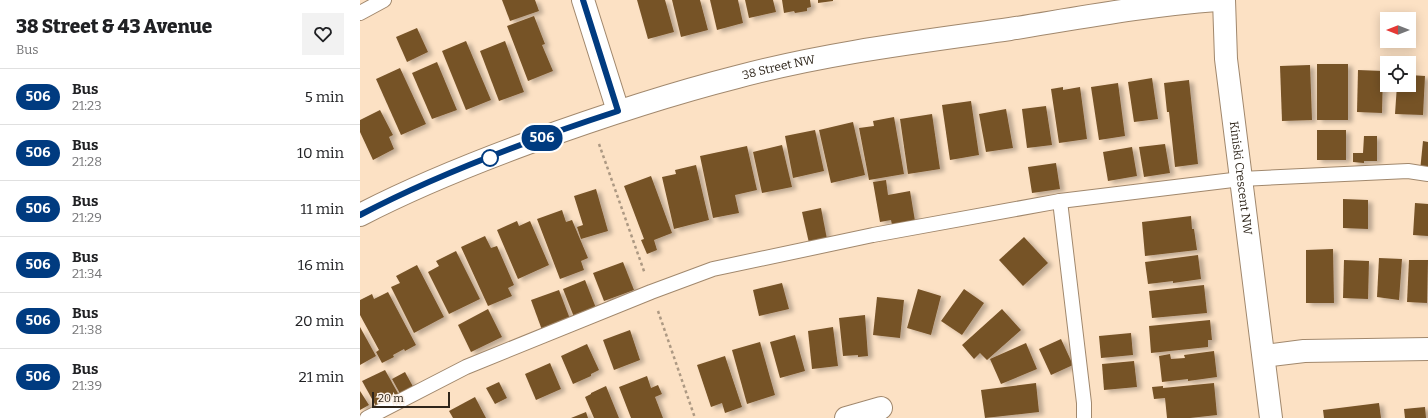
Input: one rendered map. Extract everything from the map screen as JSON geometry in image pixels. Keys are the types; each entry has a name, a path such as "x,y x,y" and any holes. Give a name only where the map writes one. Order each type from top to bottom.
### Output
{"street":[{"path":"583,0 618,111"},
{"name":"38 Street NW","path":"360,215 425,184 488,158 618,111 737,76 828,57 1162,6 1218,0"},
{"name":"Kiniski Crescent NW","path":"1224,0 1226,59 1264,356 1270,418"},
{"path":"1264,356 1304,351 1428,349"},
{"path":"846,418 881,408"}],"lane":[{"path":"360,13 383,0"},
{"path":"367,418 466,367 651,292 713,269 873,235 1060,201 1241,179 1408,171 1428,174"},
{"path":"1060,201 1084,403 1084,418"}],"building":[{"path":"502,0 535,0 539,11 510,21"},
{"path":"637,0 665,0 674,32 648,39"},
{"path":"672,0 700,0 708,30 681,37"},
{"path":"710,0 738,0 743,23 717,30"},
{"path":"745,0 773,0 776,12 749,18"},
{"path":"782,0 810,0 811,7 807,8 807,11 784,13"},
{"path":"818,0 833,0 833,1 818,3"},
{"path":"534,16 545,44 542,45 553,71 528,81 507,26"},
{"path":"417,28 428,52 407,62 396,37"},
{"path":"466,41 491,100 466,110 442,51"},
{"path":"505,41 524,92 499,101 480,51"},
{"path":"437,62 457,110 432,119 412,73"},
{"path":"1317,64 1348,64 1348,120 1317,120"},
{"path":"1310,65 1312,120 1282,121 1280,66"},
{"path":"400,68 426,124 401,135 376,79"},
{"path":"1358,70 1380,71 1380,92 1382,92 1382,113 1357,112"},
{"path":"1416,75 1425,76 1423,115 1395,114 1397,92 1416,92"},
{"path":"1152,78 1158,119 1134,122 1128,82"},
{"path":"1189,80 1198,164 1175,167 1164,83"},
{"path":"1118,83 1125,136 1099,140 1091,87"},
{"path":"1063,87 1063,90 1080,87 1087,139 1059,143 1051,89"},
{"path":"971,101 979,155 950,160 942,105"},
{"path":"1046,106 1052,145 1027,148 1022,109"},
{"path":"1006,109 1013,148 986,152 979,114"},
{"path":"380,110 393,135 389,137 394,149 373,160 360,132 360,120"},
{"path":"932,114 940,169 908,174 900,119"},
{"path":"894,117 904,174 869,180 859,128 874,126 873,121"},
{"path":"853,122 865,175 831,183 819,130"},
{"path":"815,130 824,171 793,178 785,136"},
{"path":"1317,130 1346,130 1346,160 1317,160"},
{"path":"1364,136 1377,136 1377,161 1364,161 1364,163 1353,162 1353,153 1363,153"},
{"path":"1423,141 1428,142 1428,172 1420,171"},
{"path":"1165,144 1170,173 1144,177 1139,147"},
{"path":"782,145 792,187 762,193 753,152"},
{"path":"747,146 757,190 735,195 739,213 713,218 700,156"},
{"path":"1132,147 1137,176 1108,181 1103,152"},
{"path":"1056,163 1060,189 1032,193 1028,167"},
{"path":"696,165 709,220 674,229 662,177 676,174 675,170"},
{"path":"651,176 672,233 654,240 657,250 647,254 641,240 644,239 624,186"},
{"path":"886,180 888,195 910,191 915,221 892,225 891,220 880,222 873,182"},
{"path":"596,189 608,231 581,239 577,227 583,225 574,196"},
{"path":"1343,199 1368,200 1368,229 1343,228"},
{"path":"1415,203 1428,204 1428,236 1413,235"},
{"path":"821,208 827,239 809,243 802,212"},
{"path":"562,210 566,222 572,220 588,258 581,261 584,270 560,279 537,219"},
{"path":"1191,216 1192,229 1194,229 1197,250 1145,256 1142,222"},
{"path":"517,221 519,226 530,221 549,265 518,279 497,230"},
{"path":"485,236 491,248 497,246 514,285 508,288 512,296 488,306 461,247"},
{"path":"1024,237 1048,263 1023,286 999,260"},
{"path":"1333,249 1334,303 1306,303 1306,250"},
{"path":"456,251 480,299 449,314 428,272 439,266 436,261"},
{"path":"1198,255 1201,279 1173,283 1173,281 1148,284 1145,262"},
{"path":"1379,258 1402,259 1399,300 1377,297"},
{"path":"1344,260 1369,261 1368,299 1343,298"},
{"path":"1409,260 1428,260 1427,303 1407,302"},
{"path":"623,262 634,290 604,301 593,273"},
{"path":"417,265 444,317 414,333 391,287 400,283 396,276"},
{"path":"585,280 596,308 574,317 563,289"},
{"path":"782,283 789,309 759,316 753,290"},
{"path":"1204,285 1207,313 1152,318 1149,291"},
{"path":"918,289 941,296 931,335 907,328"},
{"path":"964,289 984,303 962,335 941,321"},
{"path":"559,290 570,319 542,330 531,300"},
{"path":"388,292 416,345 405,351 404,349 393,355 394,357 382,363 376,352 379,350 360,315 360,300 372,294 374,299"},
{"path":"877,297 904,300 900,338 873,335"},
{"path":"488,309 502,337 471,352 458,325"},
{"path":"1002,309 1021,330 987,360 980,353 974,359 962,345"},
{"path":"865,315 868,356 843,356 839,318"},
{"path":"1210,320 1212,340 1208,340 1208,347 1151,353 1149,326"},
{"path":"360,327 376,356 360,365"},
{"path":"833,327 838,366 812,369 808,331"},
{"path":"630,330 640,360 614,370 603,340"},
{"path":"1131,333 1133,355 1101,358 1099,336"},
{"path":"795,335 805,371 780,378 770,342"},
{"path":"1061,339 1073,365 1051,375 1039,349"},
{"path":"760,342 775,395 747,404 732,350"},
{"path":"1026,343 1037,369 1001,384 990,359"},
{"path":"587,344 599,370 591,374 591,376 573,384 561,356"},
{"path":"1214,351 1217,377 1188,381 1188,379 1162,382 1159,356 1170,354 1171,359 1185,358 1184,355"},
{"path":"725,356 742,407 725,413 722,403 711,407 697,365"},
{"path":"1134,361 1137,387 1104,390 1102,364"},
{"path":"550,363 561,389 536,400 525,374"},
{"path":"385,370 399,395 377,408 362,381"},
{"path":"405,372 416,392 403,399 392,379"},
{"path":"647,376 651,388 658,385 662,394 655,397 663,418 631,418 619,387"},
{"path":"499,382 507,398 495,404 486,388"},
{"path":"1036,383 1039,412 985,418 981,390"},
{"path":"1214,383 1217,415 1190,418 1167,418 1165,398 1154,399 1152,387 1163,386 1163,388"},
{"path":"606,386 619,418 594,418 585,397"},
{"path":"360,391 369,405 360,410"},
{"path":"475,397 486,418 453,418 449,411"},
{"path":"1379,403 1381,418 1324,418 1323,410"},
{"path":"1425,407 1426,418 1405,418 1404,409"},
{"path":"586,412 588,418 571,418"}],"bus line":[{"name":"506","path":"360,215 425,184 488,158 618,111 583,0"}]}
